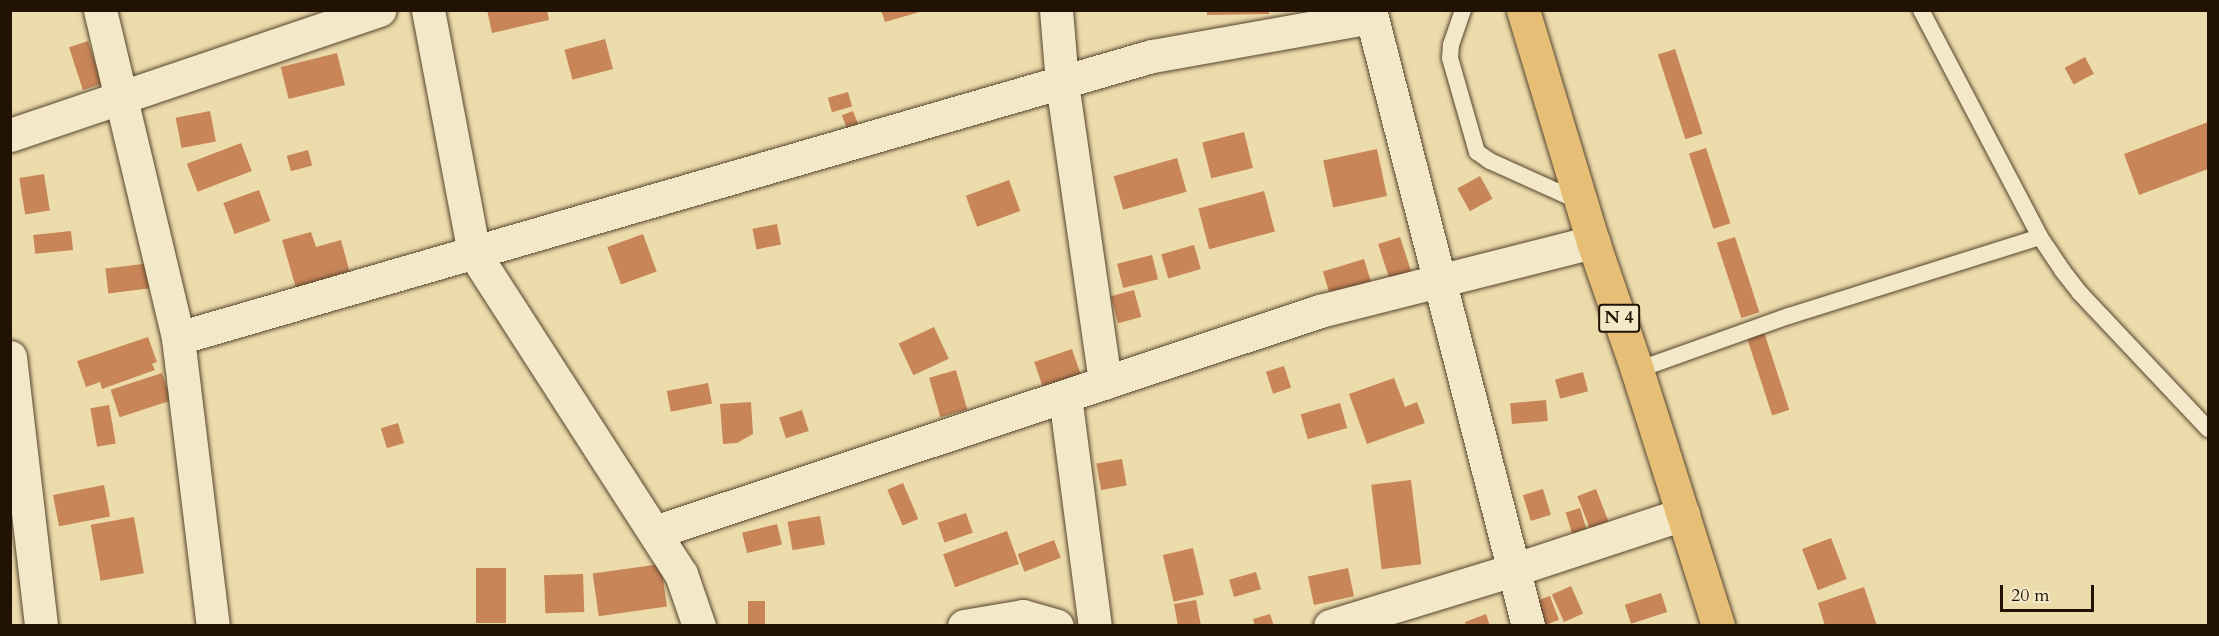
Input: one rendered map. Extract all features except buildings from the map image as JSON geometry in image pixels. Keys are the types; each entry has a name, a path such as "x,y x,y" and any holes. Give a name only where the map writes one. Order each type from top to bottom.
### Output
{"highway":[{"name":"N 4","path":"1523,10 1593,242 1637,370 1718,626"}],"street":[{"path":"100,10 178,338 213,626"},
{"path":"10,135 379,10"},
{"path":"428,10 474,253 681,574 699,626"},
{"path":"1056,10 1062,82 1105,383"},
{"path":"178,338 1152,56 1370,14 1528,626"},
{"path":"655,532 1320,311 1593,242"},
{"path":"10,357 41,626"},
{"path":"1065,396 1095,626"},
{"path":"1330,626 1514,570 1683,514"},
{"path":"964,626 1023,616 1050,625"}],"lane":[{"path":"1463,10 1451,44 1450,58 1477,152 1490,161 1581,202"},
{"path":"1921,10 2040,237 2080,293 2208,429"},
{"path":"1637,370 1790,316 2040,237"}]}
